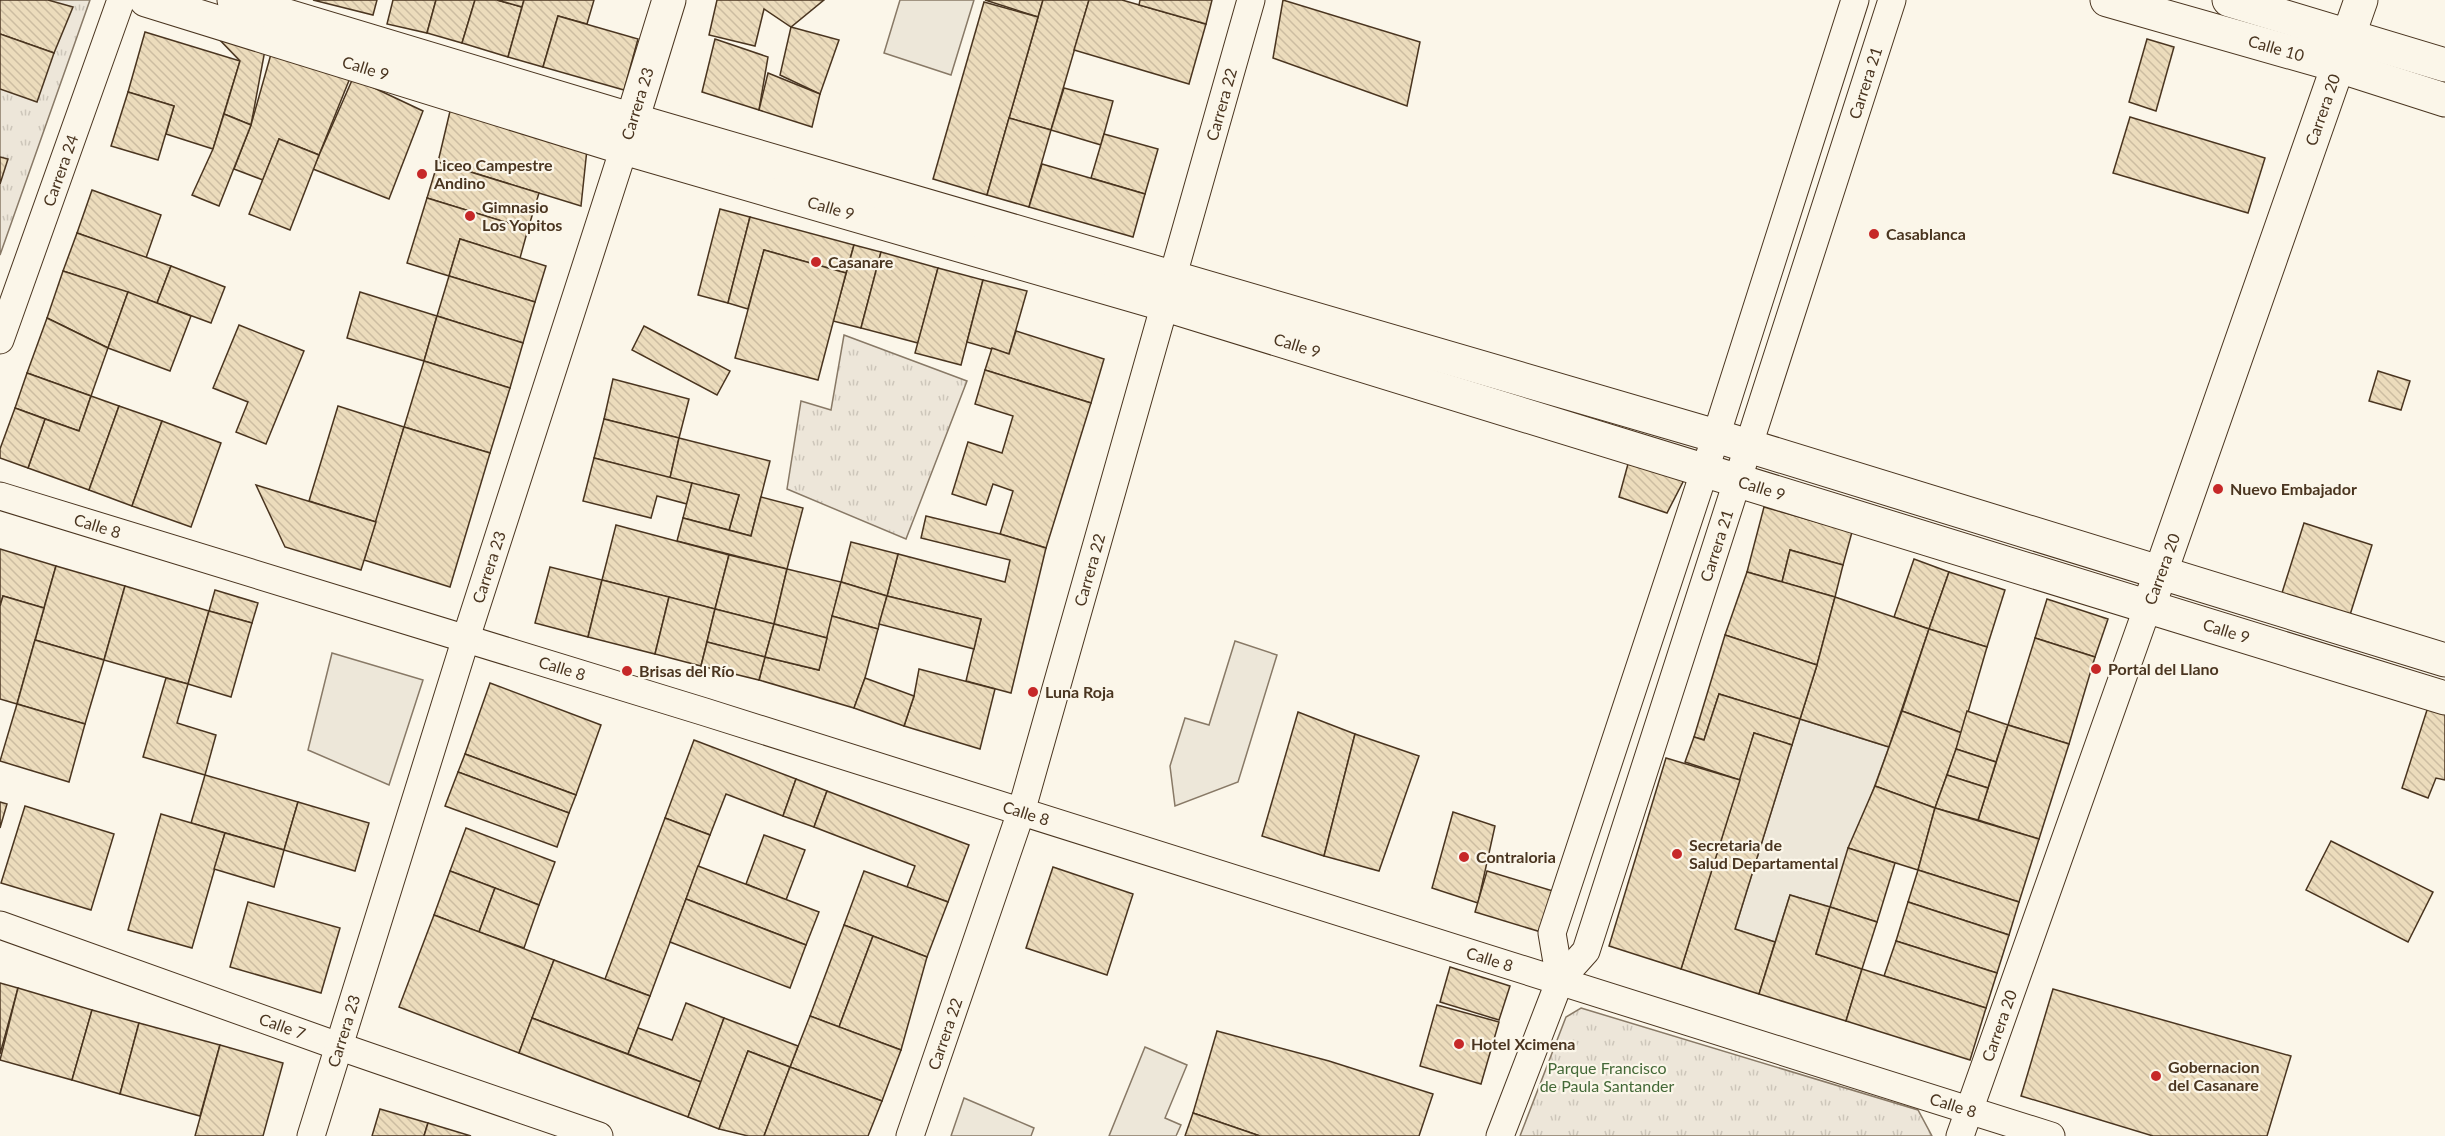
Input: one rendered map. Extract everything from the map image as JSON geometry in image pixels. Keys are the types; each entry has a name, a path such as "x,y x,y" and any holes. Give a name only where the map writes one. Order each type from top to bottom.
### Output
{"main road":[{"name":"Calle 9","path":"146,0 628,134 1169,291 1716,436 2445,660"},
{"name":"Calle 9","path":"234,0 628,134"},
{"name":"Carrera 23","path":"628,134 669,0"},
{"name":"Calle 10","path":"2107,0 2338,66 2445,100"},
{"name":"Calle 10","path":"2229,0 2445,65"},
{"name":"Carrera 20","path":"2148,606 2162,573 2361,0"},
{"name":"Calle 9","path":"1169,291 1705,470 2445,698"}],"street":[{"name":"Carrera 24","path":"0,340 121,0"},
{"name":"Carrera 22","path":"910,1136 1021,812 1251,0"},
{"name":"Carrera 21","path":"1560,980 1552,933 1705,470 1855,0"},
{"name":"Carrera 21","path":"1500,1136 1560,980 1586,951 1892,0"},
{"name":"Carrera 23","path":"311,1136 466,638 628,134"},
{"name":"Calle 8","path":"0,496 466,638 2051,1136"},
{"name":"Carrera 20","path":"1960,1136 2148,606"},
{"name":"Calle 7","path":"0,925 338,1046 599,1136"}],"green space":[{"path":"0,0 90,0 0,255"},
{"path":"844,335 967,381 906,539 787,489 801,401 831,410"},
{"name":"Parque Francisco de Paula Santander","path":"1581,1008 1918,1110 1932,1136 1520,1136 1566,1017"}],"shaded area":[{"path":"900,0 974,0 951,75 884,53"},
{"path":"1235,641 1277,655 1238,782 1175,806 1170,766 1185,718 1209,725"},
{"path":"332,653 423,680 389,785 308,750"},
{"path":"1800,719 1889,747 1830,907 1790,895 1775,942 1735,929"},
{"path":"1145,1047 1187,1065 1165,1118 1181,1125 1176,1136 1109,1136"},
{"path":"964,1098 1034,1128 1031,1136 951,1136"}],"building":[{"path":"0,0 48,0 73,7 54,53 0,34"},
{"path":"313,0 377,0 373,15"},
{"path":"393,0 436,0 427,33 387,24"},
{"path":"436,0 475,0 462,43 427,33"},
{"path":"475,0 497,0 522,7 508,57 462,43"},
{"path":"497,0 524,0 522,7"},
{"path":"524,0 594,0 587,24 558,16 543,67 508,57"},
{"path":"717,0 824,0 791,27 764,9 755,46 709,35"},
{"path":"985,0 1043,0 1038,17"},
{"path":"1043,0 1089,0 1051,130 1009,118"},
{"path":"1089,0 1122,0 1206,24 1189,84 1074,50"},
{"path":"1140,0 1212,0 1206,24 1139,5"},
{"path":"1283,0 1420,42 1407,106 1273,58"},
{"path":"984,2 1038,17 987,195 933,179"},
{"path":"558,16 638,39 624,90 543,67"},
{"path":"791,27 839,40 820,94 780,75"},
{"path":"145,32 240,61 213,149 166,134 174,106 128,92"},
{"path":"0,34 54,53 37,102 0,89"},
{"path":"215,35 265,50 251,125 224,114 240,61"},
{"path":"715,39 768,57 759,110 702,92"},
{"path":"2147,39 2174,47 2156,111 2129,102"},
{"path":"271,54 350,78 319,155 279,139 263,180 234,169 251,125"},
{"path":"768,73 820,94 812,127 759,110"},
{"path":"353,78 423,111 389,199 313,169"},
{"path":"1064,88 1113,101 1101,145 1051,130"},
{"path":"128,92 174,106 158,160 111,146"},
{"path":"451,107 587,149 581,206 438,162"},
{"path":"224,114 251,125 219,206 192,195 213,149"},
{"path":"2130,117 2265,158 2248,213 2113,173"},
{"path":"1009,118 1051,130 1029,207 987,195"},
{"path":"1104,134 1158,149 1145,194 1091,178"},
{"path":"279,139 319,155 290,230 249,214"},
{"path":"0,157 8,159 0,184"},
{"path":"438,162 539,193 528,229 427,198"},
{"path":"1042,164 1145,194 1133,237 1029,207"},
{"path":"92,190 161,215 146,258 77,233"},
{"path":"427,198 528,229 520,258 460,239 449,276 407,263"},
{"path":"720,209 750,217 728,303 698,295"},
{"path":"750,217 854,245 846,273 764,250 748,309 728,303"},
{"path":"77,233 171,266 157,303 63,271"},
{"path":"460,239 546,266 535,302 449,276"},
{"path":"854,245 881,252 861,328 833,321"},
{"path":"764,250 846,273 818,380 735,358"},
{"path":"881,252 938,268 918,343 861,328"},
{"path":"171,266 225,287 211,323 157,303"},
{"path":"938,268 983,280 961,365 915,353"},
{"path":"63,271 128,292 108,348 47,318"},
{"path":"449,276 535,302 523,343 437,316"},
{"path":"983,280 1027,291 1009,354 967,342"},
{"path":"128,292 191,316 170,371 108,348"},
{"path":"360,292 437,316 424,361 347,338"},
{"path":"437,316 523,343 510,388 424,361"},
{"path":"47,318 108,348 91,396 27,373"},
{"path":"239,325 304,351 266,444 236,432 248,402 213,388"},
{"path":"644,326 730,371 717,395 632,350"},
{"path":"1016,331 1104,359 1091,403 985,370 992,348 1009,354"},
{"path":"424,361 510,388 490,453 404,427"},
{"path":"985,370 1091,403 1046,548 1000,534 1013,491 993,484 986,505 952,494 968,442 1002,453 1013,416 975,404"},
{"path":"2378,371 2410,381 2401,410 2369,401"},
{"path":"27,373 91,396 79,431 15,408"},
{"path":"613,379 689,399 679,438 604,419"},
{"path":"91,396 119,406 89,490 28,468 45,419 79,431"},
{"path":"119,406 162,421 132,506 89,490"},
{"path":"338,406 404,427 376,522 309,501"},
{"path":"15,408 45,419 28,468 0,458 0,449"},
{"path":"604,419 679,438 670,478 594,458"},
{"path":"162,421 221,443 191,527 132,506"},
{"path":"404,427 490,453 450,587 364,560"},
{"path":"679,438 770,461 751,536 729,530 739,495 670,478"},
{"path":"594,458 692,483 687,504 657,496 651,518 583,501"},
{"path":"1628,464 1685,478 1667,513 1619,497"},
{"path":"692,483 739,495 729,530 683,518"},
{"path":"256,485 376,522 361,570 285,547"},
{"path":"761,497 803,508 787,569 677,541 683,518 751,536"},
{"path":"1764,507 1852,532 1843,565 1790,550 1782,582 1747,572"},
{"path":"926,516 1046,548 1011,693 966,681 981,619 887,596 898,554 1005,582 1010,560 921,538"},
{"path":"2304,523 2372,545 2349,618 2281,596"},
{"path":"616,525 729,555 715,609 602,580"},
{"path":"851,542 898,554 887,596 841,582"},
{"path":"0,549 56,566 44,608 3,596 0,606"},
{"path":"1790,550 1843,565 1835,597 1782,582"},
{"path":"729,555 787,569 774,624 715,609"},
{"path":"1914,559 1949,572 1929,629 1894,617"},
{"path":"56,566 125,586 104,660 35,640"},
{"path":"550,567 602,580 588,637 535,623"},
{"path":"787,569 841,582 827,638 774,624"},
{"path":"1747,572 1835,597 1817,665 1725,635"},
{"path":"1949,572 2005,590 1987,647 1929,629"},
{"path":"602,580 669,597 655,654 588,637"},
{"path":"841,582 887,596 878,629 832,616"},
{"path":"125,586 209,611 188,684 104,660"},
{"path":"215,590 258,603 252,623 209,611"},
{"path":"3,596 44,608 17,704 0,699 0,606"},
{"path":"887,596 981,619 974,649 879,624"},
{"path":"669,597 715,609 701,666 655,654"},
{"path":"1835,597 1929,629 1889,747 1800,719"},
{"path":"2047,599 2108,619 2095,657 2035,638"},
{"path":"715,609 774,624 765,657 707,642"},
{"path":"209,611 252,623 231,697 188,684"},
{"path":"832,616 878,629 865,678 854,708 759,680 765,657 819,670"},
{"path":"774,624 827,638 819,670 765,657"},
{"path":"1929,629 1987,647 1962,733 1902,711"},
{"path":"1725,635 1817,665 1800,719 1719,694 1704,740 1694,737"},
{"path":"2035,638 2095,657 2069,744 2008,725"},
{"path":"35,640 104,660 85,724 17,704"},
{"path":"707,642 765,657 759,680 701,666"},
{"path":"919,669 995,689 980,749 904,726 914,696"},
{"path":"166,678 188,684 177,723 216,735 205,775 143,757"},
{"path":"865,678 914,696 904,726 854,708"},
{"path":"490,683 601,725 576,795 465,754"},
{"path":"1719,694 1800,719 1792,745 1754,733 1740,780 1685,762 1694,737 1704,740"},
{"path":"17,704 85,724 69,782 0,761"},
{"path":"2428,707 2445,712 2445,780 2436,778 2428,798 2402,788"},
{"path":"1902,711 1962,733 1935,808 1875,786"},
{"path":"1967,711 2008,725 1996,762 1956,749"},
{"path":"1298,712 1355,734 1324,856 1262,836"},
{"path":"2008,725 2069,744 2039,839 1978,820"},
{"path":"1754,733 1792,745 1735,929 1775,942 1759,994 1681,969"},
{"path":"1355,734 1419,756 1379,871 1324,856"},
{"path":"694,740 796,779 783,816 726,794 710,835 665,818"},
{"path":"1956,749 1996,762 1988,788 1947,775"},
{"path":"465,754 576,795 569,813 458,772"},
{"name":"Secretaria de Salud Departamental","path":"1666,758 1740,780 1681,969 1609,946"},
{"path":"458,772 569,813 557,847 445,806"},
{"path":"205,775 298,802 284,850 191,823"},
{"path":"1947,775 1988,788 1978,820 1935,808"},
{"path":"796,779 827,791 814,827 783,816"},
{"path":"1875,786 1935,808 1918,870 1848,848"},
{"path":"827,791 969,845 948,902 907,887 915,866 814,827"},
{"path":"0,802 7,804 0,828"},
{"path":"298,802 369,823 355,871 284,850"},
{"path":"25,806 114,834 91,910 1,883"},
{"path":"1935,808 2039,839 2019,902 1918,870"},
{"name":"Contraloria","path":"1453,812 1495,826 1478,903 1432,888"},
{"path":"161,814 225,833 192,948 128,930"},
{"path":"665,818 710,835 650,996 605,979"},
{"path":"466,828 555,862 539,905 450,871"},
{"path":"225,833 284,850 274,887 214,869"},
{"path":"764,835 805,850 786,900 746,884"},
{"path":"2331,841 2433,892 2408,942 2306,890"},
{"path":"1848,848 1895,863 1877,922 1830,907"},
{"path":"698,866 819,912 806,945 686,899"},
{"path":"1053,867 1133,894 1107,975 1026,948"},
{"path":"1918,870 2019,902 2009,935 1908,902"},
{"path":"450,871 495,888 479,932 434,915"},
{"path":"864,871 948,902 927,957 844,925"},
{"path":"1487,871 1553,891 1541,932 1475,912"},
{"path":"495,888 539,905 524,948 479,932"},
{"path":"1790,895 1830,907 1816,954 1862,969 1846,1021 1759,994"},
{"path":"686,899 806,945 790,988 670,942"},
{"path":"248,902 340,928 321,993 230,967"},
{"path":"1908,902 2009,935 1997,973 1896,941"},
{"path":"1830,907 1877,922 1862,969 1816,954"},
{"path":"434,915 554,960 519,1053 399,1007"},
{"path":"844,925 873,936 839,1027 810,1016"},
{"path":"873,936 927,957 901,1050 839,1027"},
{"path":"1896,941 1997,973 1986,1008 1884,976"},
{"path":"554,960 650,996 628,1054 532,1018"},
{"path":"1450,967 1510,986 1499,1020 1440,1002"},
{"path":"1862,969 1986,1008 1970,1060 1846,1021"},
{"path":"0,983 18,988 0,1054"},
{"path":"18,988 92,1010 72,1080 0,1060"},
{"name":"Gobernacion del Casanare","path":"2053,989 2291,1056 2267,1136 2153,1136 2021,1096"},
{"path":"686,1003 724,1018 701,1082 628,1054 638,1028 672,1040"},
{"name":"Hotel Xcimena","path":"1437,1005 1499,1022 1481,1084 1420,1066"},
{"path":"92,1010 139,1023 120,1094 72,1080"},
{"path":"810,1016 901,1050 882,1101 790,1067"},
{"path":"532,1018 701,1082 688,1117 519,1053"},
{"path":"724,1018 798,1046 790,1067 748,1051 719,1129 688,1117"},
{"path":"139,1023 220,1045 200,1116 120,1094"},
{"path":"1217,1031 1329,1061 1433,1094 1419,1136 1260,1136 1193,1113"},
{"path":"220,1045 283,1063 263,1136 195,1136"},
{"path":"748,1051 790,1067 764,1136 748,1136 719,1129"},
{"path":"790,1067 882,1101 868,1136 764,1136"},
{"path":"380,1109 428,1123 424,1136 372,1136"},
{"path":"1193,1113 1260,1136 1185,1136"},
{"path":"428,1123 471,1136 424,1136"}],"place":[{"name":"Liceo Campestre Andino","path":"422,174"},
{"name":"Gimnasio Los Yopitos","path":"470,216"},
{"name":"Casablanca","path":"1874,234"},
{"name":"Casanare","path":"816,262"},
{"name":"Nuevo Embajador","path":"2218,489"},
{"name":"Portal del Llano","path":"2096,669"},
{"name":"Brisas del Río","path":"627,671"},
{"name":"Luna Roja","path":"1033,692"},
{"name":"Secretaria de Salud Departamental","path":"1677,854"},
{"name":"Contraloria","path":"1464,857"},
{"name":"Hotel Xcimena","path":"1459,1044"},
{"name":"Gobernacion del Casanare","path":"2156,1076"}]}
